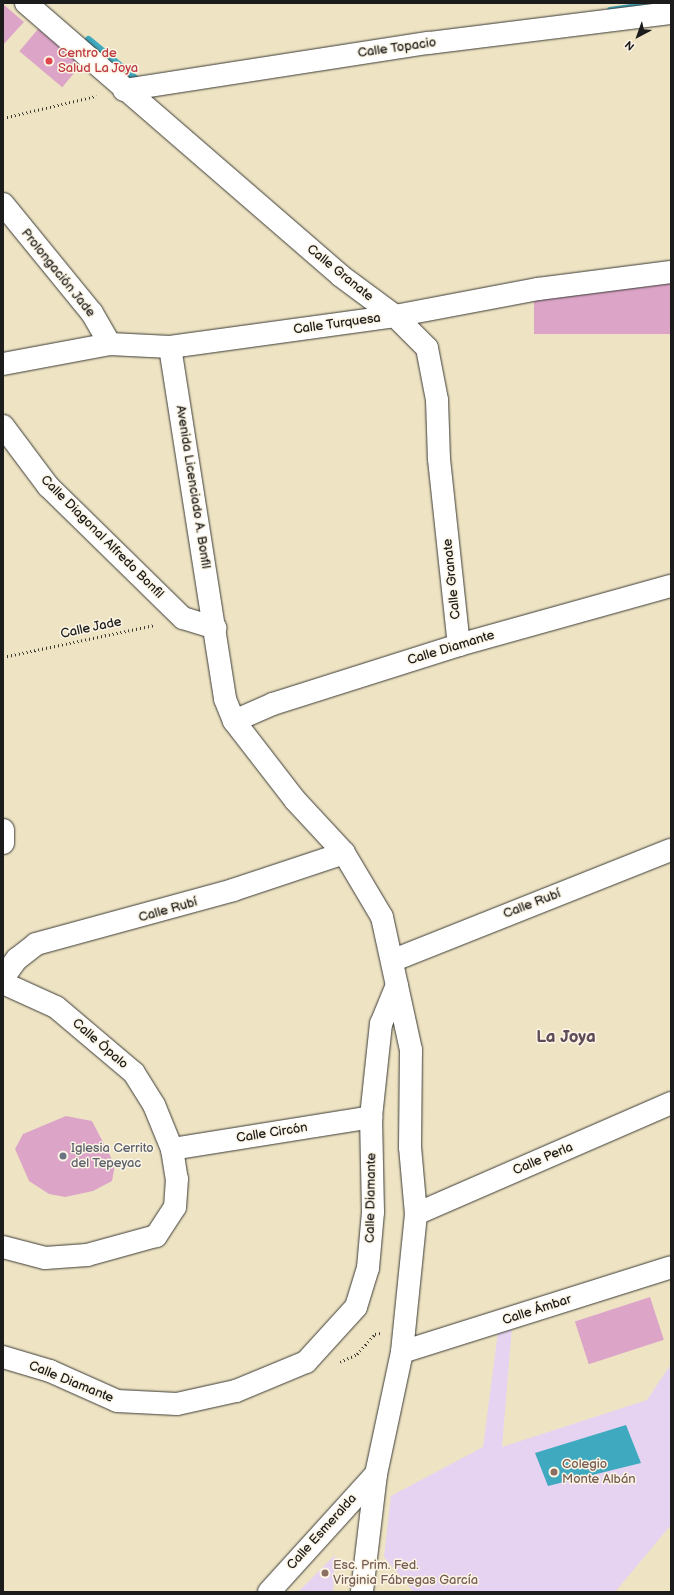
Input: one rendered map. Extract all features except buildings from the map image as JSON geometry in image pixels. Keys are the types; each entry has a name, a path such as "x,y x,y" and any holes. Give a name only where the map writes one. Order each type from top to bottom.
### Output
{"street":[{"name":"Calle Granate","path":"26,3 124,90 341,276 395,316 427,348 437,400 439,459 459,645"},
{"name":"Calle Topacio","path":"124,90 429,43 671,13"},
{"name":"Prolongación Jade","path":"3,204 92,313 110,344"},
{"name":"Calle Turquesa","path":"3,364 110,344 170,347 395,316 538,289 671,272"},
{"name":"Avenida Licenciado A. Bonfil","path":"170,347 216,628 225,699 234,721 295,800 344,853 382,917 394,960 397,985 411,1050 410,1147 416,1214 402,1352 376,1474 362,1592"},
{"name":"Calle Diagonal Alfredo Bonfil","path":"3,426 48,486 183,618 216,628"},
{"name":"Calle Diamante","path":"234,721 273,704 459,645 671,586"},
{"path":"3,830 3,843"},
{"name":"Calle Rubí","path":"394,960 671,850"},
{"name":"Calle Rubí","path":"3,978 17,959 36,944 233,890 344,853"},
{"name":"Calle Ópalo","path":"3,983 56,1007 108,1047 134,1073 154,1105 172,1149 177,1179 175,1208 156,1236 80,1255 45,1258 3,1246"},
{"name":"Calle Diamante","path":"3,1357 50,1371 117,1401 177,1404 236,1391 306,1362 356,1306 368,1268 373,1212 371,1117 381,1024 397,985"},
{"name":"Calle Perla","path":"416,1214 671,1103"},
{"name":"Calle Circón","path":"172,1149 371,1117"},
{"name":"Calle Ámbar","path":"402,1352 671,1267"},
{"name":"Calle Esmeralda","path":"269,1592 376,1474"}],"path":[{"path":"3,118 124,90"},
{"name":"Calle Jade","path":"3,657 183,618"},
{"path":"334,1365 357,1354 375,1334 404,1328"}],"shaded area":[{"name":"Colegio Monte Albán","path":"512,1327 502,1447 647,1400 671,1364 671,1525 615,1592 414,1592 384,1557 391,1496 483,1447 498,1332"},
{"name":"Esc. Prim. Fed. Virginia Fábregas García","path":"335,1555 333,1592 298,1592"}],"water":[{"path":"626,1425 641,1463 548,1486 535,1453"}],"waterway":[{"path":"610,10 657,3"},
{"path":"88,39 137,80"}],"place":[{"name":"Centro de Salud La Joya","path":"49,61"},
{"name":"Iglesia Cerrito del Tepeyac","path":"63,1156"},
{"name":"Colegio Monte Albán","path":"554,1472"},
{"name":"Esc. Prim. Fed. Virginia Fábregas García","path":"325,1573"}],"district":[{"name":"La Joya","path":"566,1038"}]}
